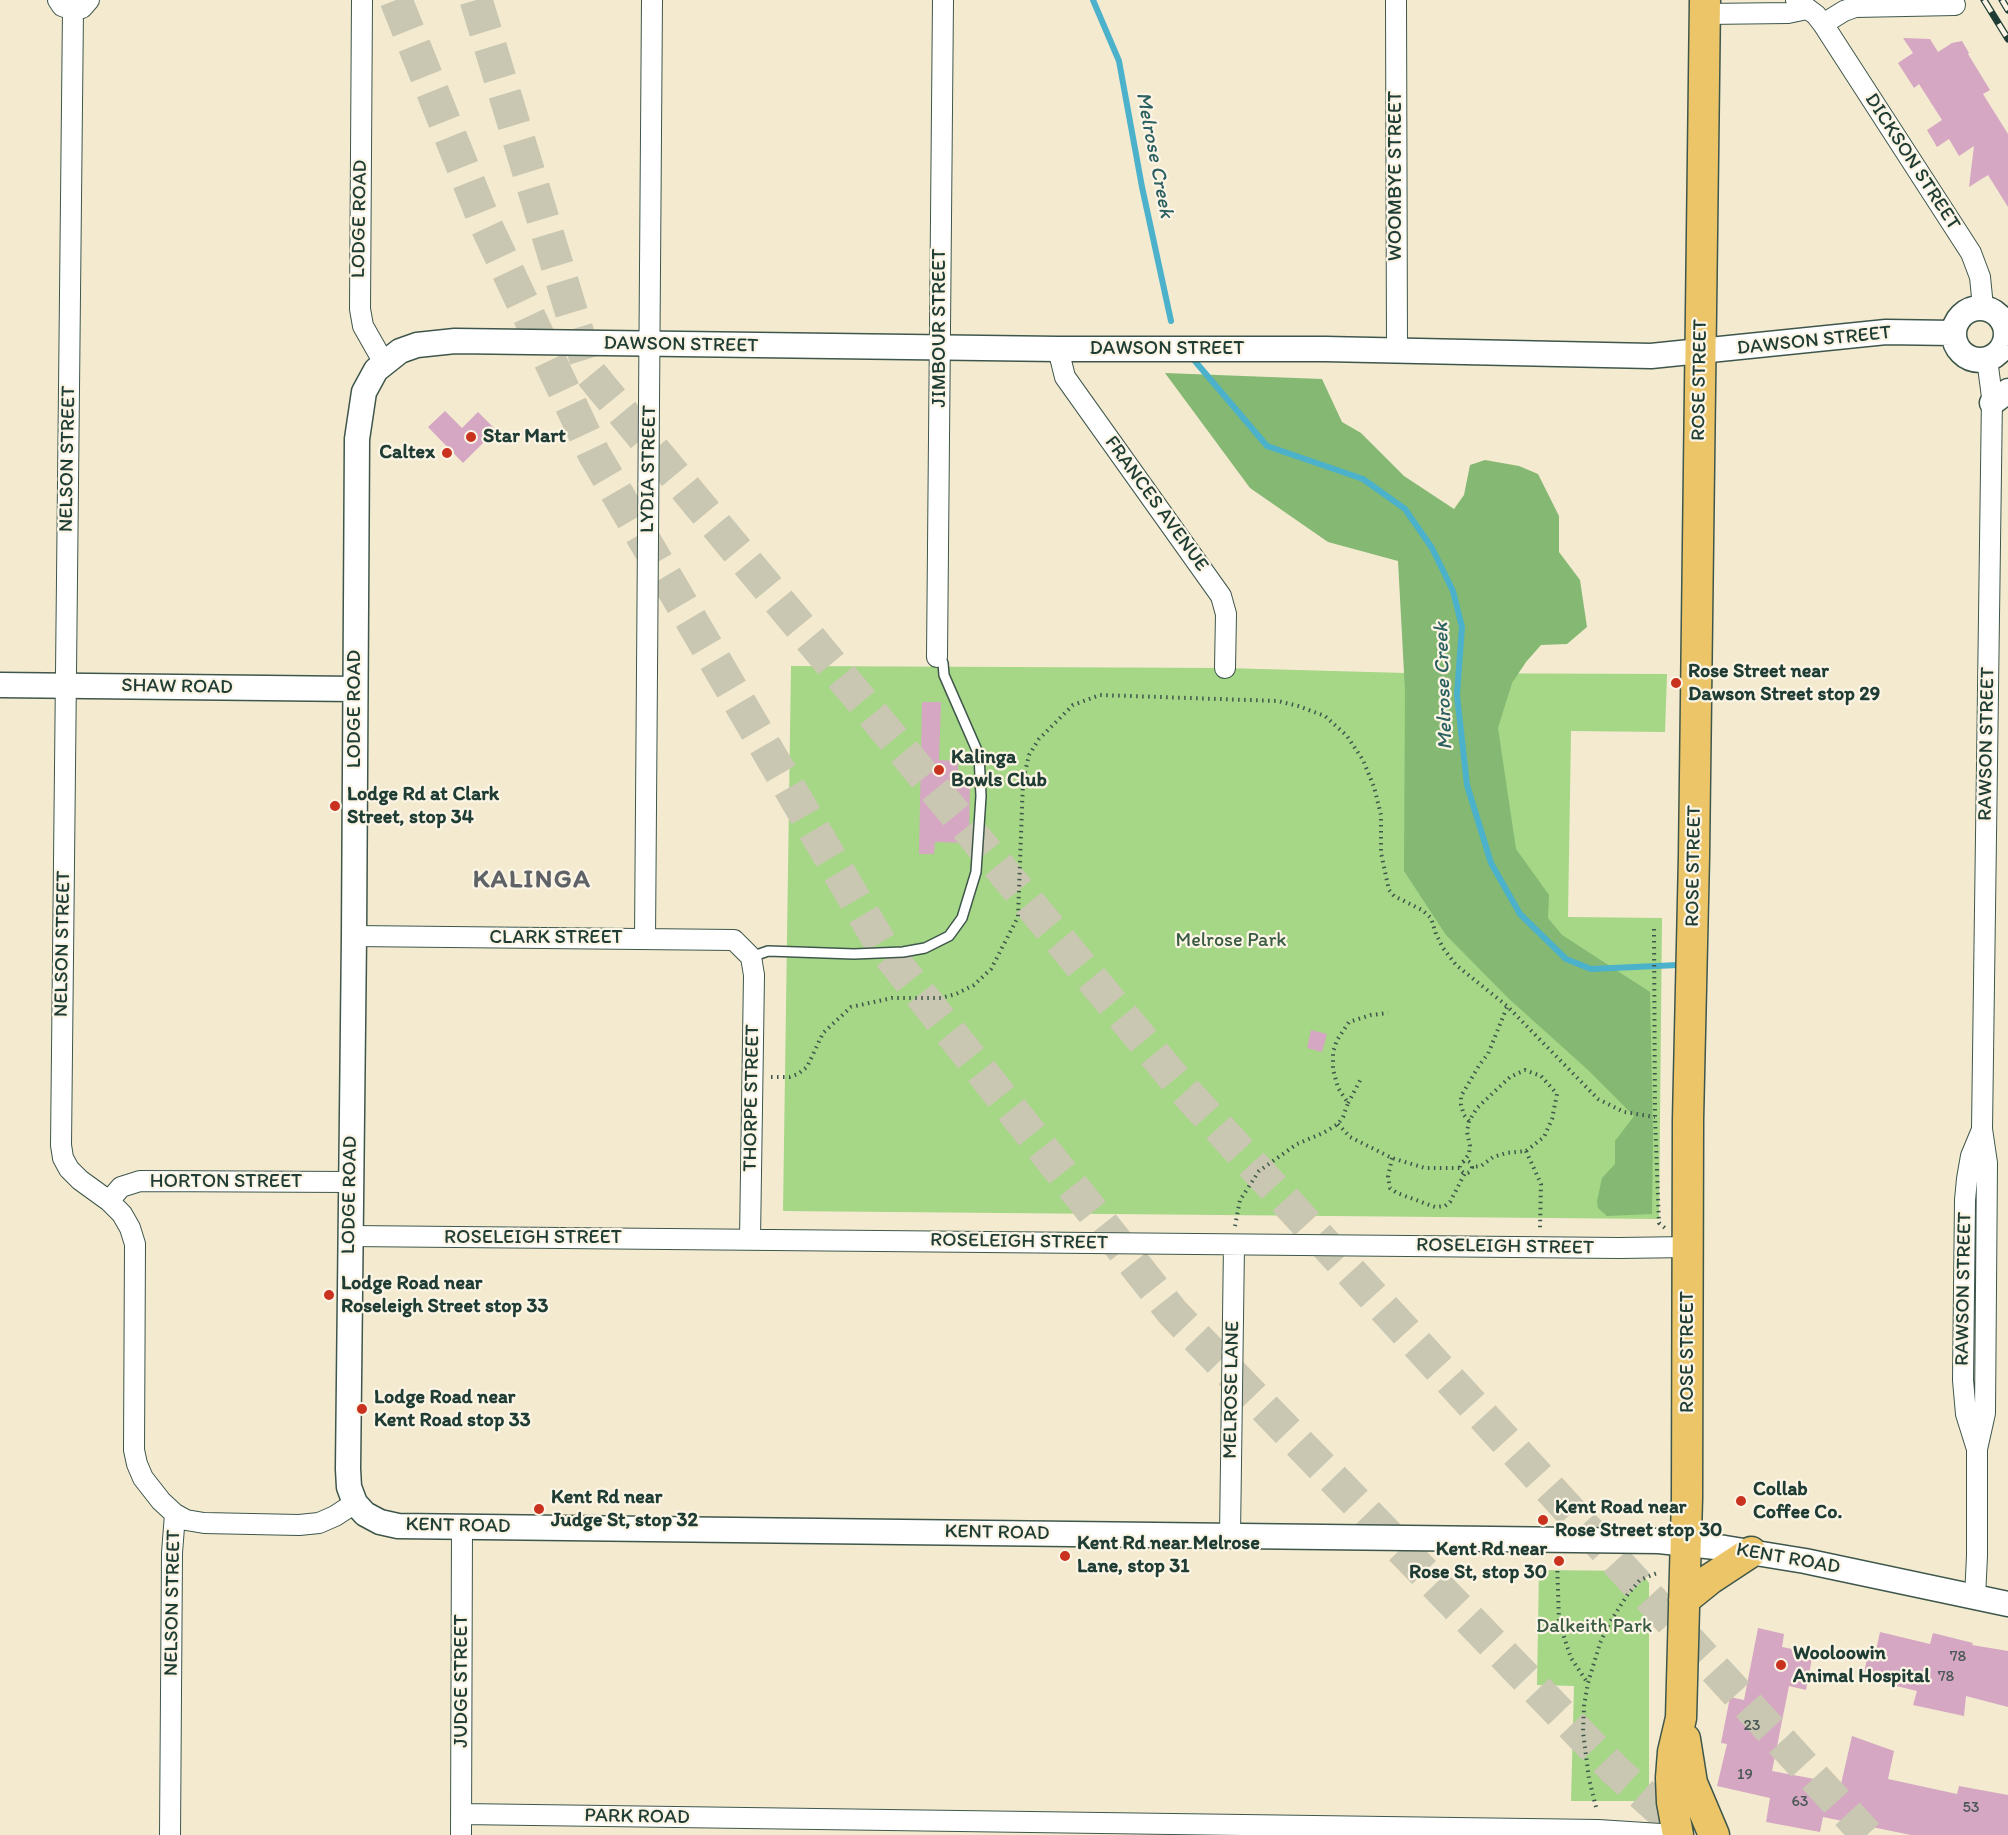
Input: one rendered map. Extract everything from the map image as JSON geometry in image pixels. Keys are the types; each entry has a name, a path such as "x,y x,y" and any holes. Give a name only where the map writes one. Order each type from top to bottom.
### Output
{"main road":[{"name":"ROSE STREET","path":"1677,1835 1671,1778 1673,1752 1681,1718 1684,1600 1705,7"},
{"path":"1684,1600 1710,1579 1751,1552"},
{"name":"ROSE STREET","path":"1681,1718 1689,1754 1692,1783 1714,1835"}],"street":[{"name":"LODGE ROAD","path":"355,1503 349,1487 348,1469 357,439 364,392 376,370 384,363 363,326 360,309 362,0"},
{"name":"LYDIA STREET","path":"645,939 652,0"},
{"name":"JIMBOUR STREET","path":"937,657 943,0"},
{"name":"WOOMBYE STREET","path":"1396,0 1397,351"},
{"name":"NELSON STREET","path":"73,3 61,1145 63,1158 69,1169 122,1214 130,1227 135,1244 134,1450 143,1478 161,1501 175,1514 172,1553 170,1835"},
{"path":"1705,7 1788,13 1802,5"},
{"name":"DICKSON STREET","path":"1802,5 1823,24 1971,253 1980,277 1983,307"},
{"path":"1823,24 1855,7 1955,5"},
{"path":"1974,307 1983,307 1991,309 2003,320 2006,337 2000,350 1979,360 1964,355 1954,341 1953,333 1959,317 1974,307"},
{"name":"DAWSON STREET","path":"384,363 400,351 417,345 455,342 1397,351 1651,357 1886,332 1953,333"},
{"name":"FRANCES AVENUE","path":"1058,349 1065,377 1221,596 1226,614 1225,668"},
{"name":"RAWSON STREET","path":"1976,1597 1977,1449 1984,1413 1987,1163 1982,1129 2000,397 1992,384 2000,350"},
{"name":"SHAW ROAD","path":"0,685 355,689"},
{"name":"CLARK STREET","path":"354,936 734,940 751,957"},
{"name":"THORPE STREET","path":"750,1239 754,975 751,957"},
{"name":"HORTON STREET","path":"109,1201 121,1187 140,1181 350,1182"},
{"name":"ROSELEIGH STREET","path":"350,1236 1540,1248 1689,1247"},
{"name":"MELROSE LANE","path":"1230,1535 1234,1245"},
{"path":"175,1514 186,1520 204,1523 299,1525 319,1523 355,1503"},
{"name":"KENT ROAD","path":"355,1503 365,1514 380,1522 398,1526 1659,1540 1805,1561 2008,1604"},
{"name":"JUDGE STREET","path":"461,1835 462,1527"},
{"name":"PARK ROAD","path":"462,1814 1101,1830 1598,1830 1677,1835"}],"lane":[{"path":"751,957 768,951 854,954 903,952 925,948 949,936 962,918 976,872 981,796 979,755 944,675 943,663 937,657"}],"path":[{"path":"752,1076 790,1077 798,1074 807,1067 823,1033 850,1007 892,998 941,998 956,994 974,985 991,969 1018,916 1023,781 1029,755 1039,739 1073,705 1100,695 1278,701 1325,716 1347,736 1363,760 1374,787 1381,815 1381,853 1389,890 1394,896 1422,910 1431,918 1443,948 1455,965 1507,1006 1598,1099 1624,1112 1655,1117"},
{"path":"1654,929 1655,1117 1659,1223 1689,1247"},
{"path":"1469,1121 1464,1115 1461,1096 1495,1041 1507,1006"},
{"path":"1348,1103 1338,1088 1333,1069 1333,1052 1337,1040 1349,1022 1371,1015 1388,1013"},
{"path":"1460,1167 1469,1154 1467,1132 1469,1121 1477,1108 1510,1077 1525,1070 1541,1076 1557,1094 1552,1119 1544,1137 1526,1151 1506,1153 1493,1157 1481,1166 1472,1167"},
{"path":"1234,1245 1236,1216 1240,1200 1259,1171 1297,1144 1323,1134 1338,1124 1362,1077"},
{"path":"1338,1124 1350,1137 1392,1158 1425,1168 1460,1167"},
{"path":"1526,1151 1541,1184 1540,1248"},
{"path":"1392,1158 1388,1177 1390,1188 1397,1193 1435,1207 1445,1206 1450,1202 1465,1173 1470,1172 1472,1167"},
{"path":"1463,1162 1470,1162 1472,1167"},
{"path":"1460,1167 1465,1173"},
{"path":"1556,1539 1559,1622 1571,1658 1588,1683"},
{"path":"1596,1808 1589,1779 1583,1732 1588,1683 1600,1643 1610,1622 1640,1580 1657,1574"}],"green space":[{"path":"1165,373 1322,379 1342,422 1361,433 1404,476 1454,509 1464,495 1470,465 1485,460 1519,466 1538,474 1559,516 1559,552 1580,580 1587,627 1567,644 1541,645 1512,683 1498,728 1516,849 1549,895 1548,918 1562,935 1650,992 1652,1214 1607,1216 1598,1208 1597,1201 1602,1178 1615,1164 1615,1141 1634,1116 1587,1069 1508,998 1446,935 1404,871 1405,691 1398,561 1328,542 1250,488"},
{"name":"Melrose Park","path":"791,666 1225,668 1405,673 1667,674 1665,732 1571,731 1568,917 1662,918 1659,1219 783,1211"},
{"name":"Dalkeith Park","path":"1539,1570 1637,1571 1649,1583 1649,1788 1646,1795 1639,1801 1571,1801 1574,1686 1537,1685"}],"building":[{"path":"1903,38 1930,39 1938,52 1952,43 1962,41 1990,90 1983,94 2008,134 2008,207 1988,175 1969,187 1974,146 1959,156 1949,139 1937,147 1927,130 1942,120 1919,84 1914,88 1898,63 1913,53"},
{"name":"Star Mart","path":"445,411 462,428 478,412 496,430 463,463 428,427"},
{"name":"Kalinga Bowls Club","path":"922,702 941,702 939,760 958,761 958,779 970,779 969,843 935,842 934,854 919,854"},
{"path":"1311,1030 1327,1034 1322,1052 1307,1048"},
{"path":"1758,1628 1784,1634 1782,1647 1813,1653 1806,1690 1789,1686 1772,1771 1841,1784 1852,1736 1894,1751 1888,1779 1957,1794 1959,1786 2008,1795 2008,1835 1911,1835 1823,1817 1820,1832 1766,1822 1770,1798 1717,1786 1727,1744 1721,1743 1730,1697 1744,1700"},
{"path":"1880,1632 1930,1644 1933,1633 1973,1643 1972,1645 2008,1651 2008,1707 1966,1696 1964,1716 1913,1705 1917,1691 1863,1678 1867,1659 1874,1660"}],"waterway":[{"name":"Melrose Creek","path":"1093,0 1119,61 1142,187 1171,321"},
{"name":"Melrose Creek","path":"1194,360 1267,446 1363,479 1405,509 1432,548 1453,591 1462,627 1457,695 1467,785 1491,863 1520,914 1566,959 1591,969 1678,965"}],"tunnel":[{"path":"396,0 485,223 594,454 882,946 1173,1313 1615,1770 1688,1835"},
{"path":"476,0 590,373 1184,1090 1867,1835"}],"railway":[{"path":"1984,0 2008,39"},
{"path":"2002,0 2008,10"}],"place":[{"name":"Star Mart","path":"471,437"},
{"name":"Caltex","path":"447,453"},
{"name":"Rose Street near Dawson Street stop 29","path":"1676,683"},
{"name":"Kalinga Bowls Club","path":"939,770"},
{"name":"Lodge Rd at Clark Street, stop 34","path":"335,806"},
{"name":"Lodge Road near Roseleigh Street stop 33","path":"329,1295"},
{"name":"Lodge Road near Kent Road stop 33","path":"362,1409"},
{"name":"Collab Coffee Co.","path":"1741,1501"},
{"name":"Kent Rd near Judge St, stop 32","path":"539,1509"},
{"name":"Kent Road near Rose Street stop 30","path":"1543,1520"},
{"name":"Kent Rd near Melrose Lane, stop 31","path":"1065,1556"},
{"name":"Kent Rd near Rose St, stop 30","path":"1559,1561"},
{"name":"Wooloowin Animal Hospital","path":"1781,1665"}],"district":[{"name":"KALINGA","path":"532,880"}]}
